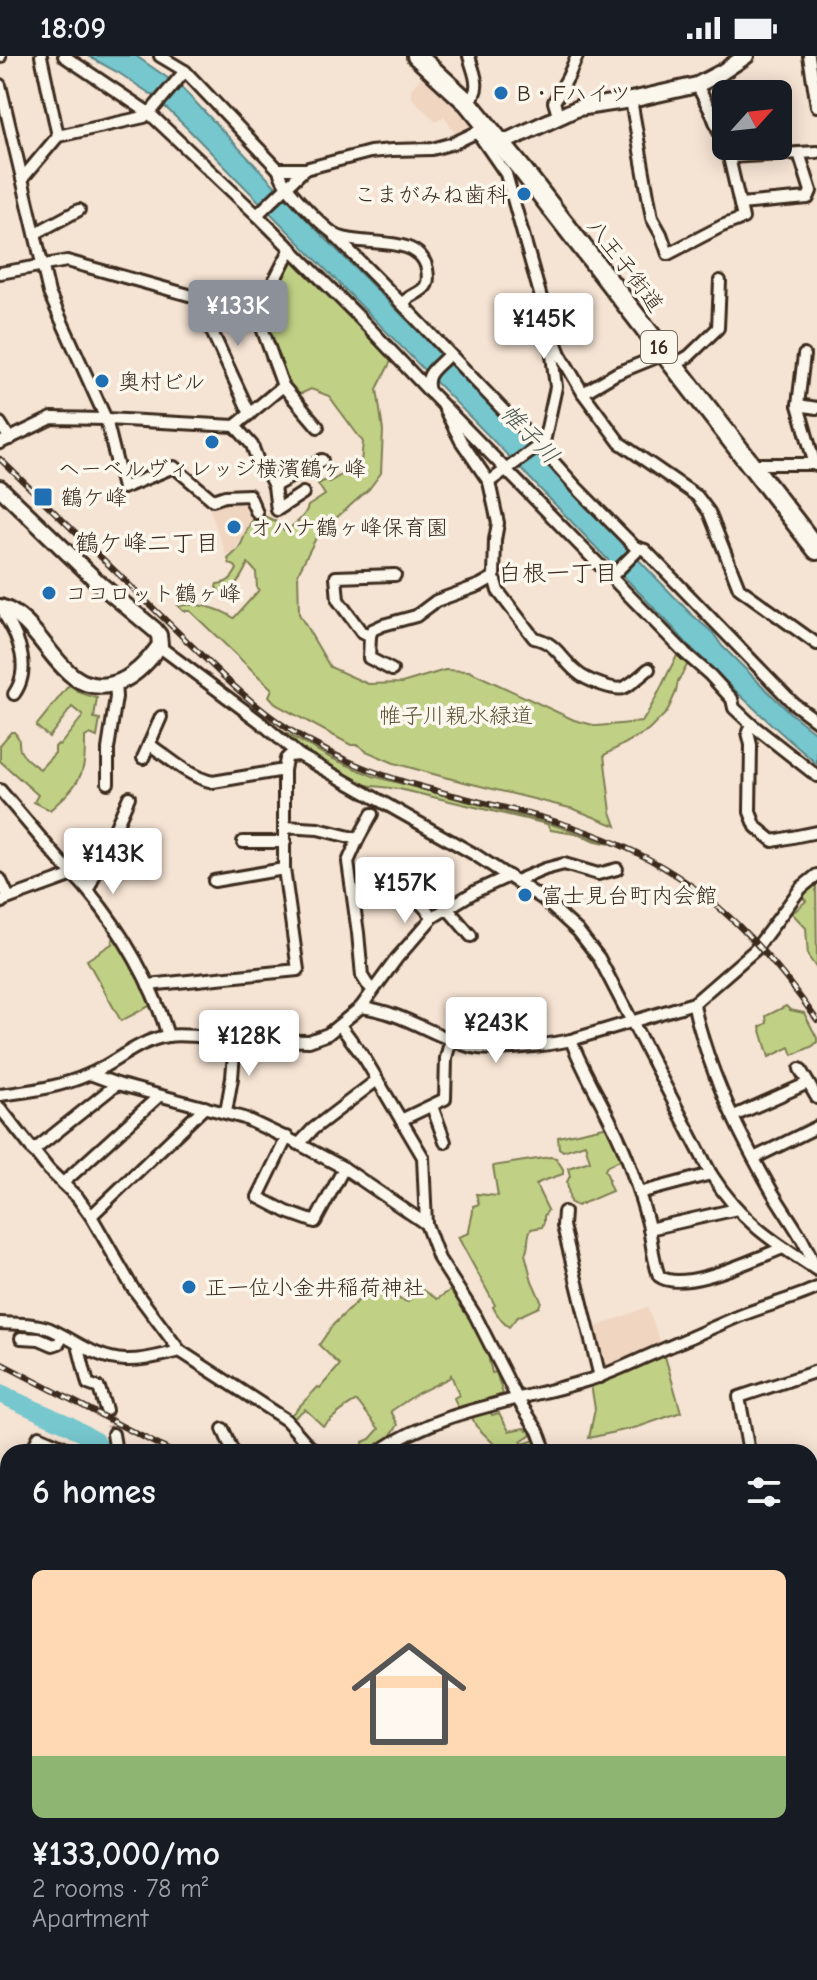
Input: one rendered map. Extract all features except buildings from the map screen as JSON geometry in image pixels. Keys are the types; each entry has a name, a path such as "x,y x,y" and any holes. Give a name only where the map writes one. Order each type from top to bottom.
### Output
{"highway":[{"name":"八王子街道","path":"417,56 468,103 500,144 512,169 815,542"}],"street":[{"path":"41,56 58,136"},
{"path":"64,56 151,111 259,213 732,699 734,708 817,776"},
{"path":"160,56 278,169 285,188 405,307 635,547 645,550 793,703 817,721"},
{"path":"468,103 474,97 477,84 469,56"},
{"path":"558,115 554,102 577,56"},
{"path":"500,144 578,108 697,85 746,56"},
{"path":"809,56 817,106"},
{"path":"22,179 58,136 144,117 182,75"},
{"path":"0,85 49,293 106,419 123,488 174,467 213,500 249,495 257,513"},
{"path":"697,85 712,114"},
{"path":"631,100 652,218 668,254 743,218 730,160"},
{"path":"278,169 305,169 370,152 432,149 477,132 512,169 549,326 556,387 544,442 489,482"},
{"path":"792,153 817,152"},
{"path":"740,204 808,198 811,191 799,153"},
{"path":"259,213 305,169"},
{"path":"36,233 79,210"},
{"path":"331,233 341,238 410,248 420,253 428,282 424,289 405,301 405,307"},
{"path":"291,248 257,314 283,386 318,427"},
{"path":"0,273 67,261 257,314"},
{"path":"583,393 617,373 689,356 718,328 720,281"},
{"path":"196,297 250,414"},
{"path":"549,326 560,354 583,393 620,443 703,503 739,588 814,639"},
{"path":"428,387 428,376 448,355"},
{"path":"753,468 761,464 816,464 798,405 804,355"},
{"path":"0,423 5,441 52,418 235,426 283,386"},
{"path":"443,405 461,441 489,482 498,523 494,577 498,591 534,638 542,639 558,650 581,675 615,689 623,688 649,669"},
{"path":"798,405 817,408"},
{"path":"235,426 252,445 260,467 268,474 274,486 277,510 303,493"},
{"path":"274,486 322,460"},
{"path":"0,488 101,585 155,630 161,640 160,647 132,675 115,683 91,685 73,677 26,622 4,608"},
{"path":"612,575 636,552"},
{"path":"370,636 362,633 338,600 336,577 395,575"},
{"path":"392,670 369,658 372,630 416,616 436,601 494,577"},
{"path":"4,608 19,645 23,676 14,694"},
{"path":"160,647 299,755 376,806 513,878 550,905 578,931 599,958 711,1174 752,1225 816,1269"},
{"path":"108,783 115,683"},
{"path":"143,758 161,717"},
{"path":"751,724 748,732 751,745 750,812 756,827 773,841 817,832"},
{"path":"149,744 206,781 284,770"},
{"path":"148,985 298,970 284,869 284,770 289,756 299,755"},
{"path":"0,790 110,919 148,985 168,1036"},
{"path":"88,890 129,797"},
{"path":"373,990 362,976 348,862 376,806"},
{"path":"284,827 318,829 358,839"},
{"path":"243,842 285,842"},
{"path":"0,1095 65,1083 90,1074 146,1042 168,1036 309,1041 328,1034 361,1007 397,958 433,917 476,891 564,864 598,874 617,869"},
{"path":"214,881 284,869"},
{"path":"0,879 5,900 73,875"},
{"path":"361,1007 392,1013 473,1047 571,1040 694,1003 755,950 801,888 817,875"},
{"path":"397,877 433,917"},
{"path":"447,908 471,936"},
{"path":"694,1003 712,1068 734,1116 775,1197 802,1237 816,1269"},
{"path":"340,1025 365,1059 423,1157 426,1224 439,1259 475,1315 543,1444"},
{"path":"401,1120 445,1099 446,1058 451,1039"},
{"path":"226,1112 235,1040"},
{"path":"571,1040 629,1162 659,1276 681,1282 706,1277 783,1248"},
{"path":"800,1069 817,1098"},
{"path":"90,1074 159,1096 226,1112 287,1137 344,1168 426,1224"},
{"path":"299,1144 313,1129 377,1080"},
{"path":"734,1116 808,1083"},
{"path":"33,1151 117,1084"},
{"path":"63,1183 159,1096"},
{"path":"432,1106 445,1142"},
{"path":"91,1216 205,1107"},
{"path":"0,1108 33,1151 78,1198 132,1287 180,1351 286,1420 304,1444"},
{"path":"754,1158 817,1127"},
{"path":"287,1137 258,1197 315,1222 344,1168"},
{"path":"639,1193 711,1174"},
{"path":"649,1229 737,1209"},
{"path":"564,1212 563,1226 600,1377"},
{"path":"392,1444 418,1429 456,1415 600,1377 742,1315 817,1288"},
{"path":"0,1323 48,1328 108,1358 136,1360 180,1351"},
{"path":"21,1338 39,1339 53,1345 59,1343 63,1336"},
{"path":"78,1345 88,1384 99,1388 106,1410"},
{"path":"748,1444 739,1397 817,1371"},
{"path":"223,1429 230,1444"},
{"path":"113,1434 115,1444"},
{"path":"35,1444 39,1436 57,1444"}],"shaded area":[{"path":"426,72 480,128 457,137 444,116 436,122 412,98 411,89"},
{"name":"オハナ鶴ヶ峰保育園","path":"248,499 258,524 246,529 236,549 227,557 209,507 225,501"},
{"path":"647,1307 662,1346 602,1371 591,1329"}],"green space":[{"name":"帷子川親水緑道","path":"292,257 393,357 377,389 383,431 381,473 369,489 316,538 298,573 299,614 330,667 368,684 402,683 445,670 469,671 574,720 597,726 642,722 678,654 689,662 678,681 667,712 648,731 604,755 611,812 616,826 574,809 394,763 358,745 351,745 277,705 269,696 272,689 190,611 183,611 178,606 208,607 234,618 259,590 256,572 248,563 241,577 230,588 220,592 216,587 229,580 237,569 228,559 238,549 254,519 258,516 269,518 284,531 299,521 308,506 325,495 318,484 345,473 360,473 363,442 329,396 311,389 298,395 288,387 264,317"},
{"path":"69,685 97,698 94,718 100,719 97,737 90,734 85,737 84,763 79,777 71,790 50,810 34,802 38,795 0,761 0,745 14,732 21,753 40,769 83,716 72,707 49,737 36,726"},
{"path":"263,718 331,758 373,776 551,824 610,844 551,830 547,824 399,789 365,785 302,751"},
{"path":"816,879 817,969 808,956 806,928 786,907 795,911 806,901 800,894"},
{"path":"119,936 155,1003 121,1021 87,960"},
{"path":"786,1006 804,1013 817,1042 793,1055 790,1047 769,1057 760,1027 767,1023 766,1016"},
{"path":"609,1126 624,1158 605,1170 612,1191 577,1206 570,1202 568,1168 590,1161 585,1144 563,1151 559,1148 558,1137"},
{"path":"556,1158 563,1174 536,1185 548,1210 542,1227 531,1229 525,1254 541,1301 539,1307 517,1317 509,1327 496,1313 495,1305 458,1237 469,1233 473,1206 479,1204 476,1194 498,1196 493,1166"},
{"path":"419,1287 437,1299 454,1288 494,1358 489,1360 492,1373 496,1372 503,1394 458,1408 454,1398 459,1395 451,1375 391,1411 398,1425 383,1444 363,1444 379,1429 357,1401 323,1426 305,1409 291,1420 288,1418 340,1365 319,1345 333,1325 370,1289 408,1302"},
{"path":"664,1353 681,1412 638,1427 589,1438 595,1409 591,1384"},
{"path":"488,1408 492,1415 499,1413 509,1431 524,1428 534,1432 521,1441 523,1444 494,1444 476,1426 470,1413"},
{"path":"538,1439 540,1444 523,1444"}],"water":[{"path":"88,56 136,56 182,88 691,614 713,633 722,646 789,712 817,734 817,764 691,648 522,470 189,130 155,97"}],"waterway":[{"path":"0,1394 69,1425 97,1444"}],"tunnel":[{"path":"106,1410 113,1434"}],"railway":[{"path":"0,459 223,676 274,719 328,752 370,770 432,790 559,822 651,860 680,878 731,918 776,966 817,1020"},
{"path":"0,1363 157,1444"}],"place":[{"name":"B・Fハイツ","path":"501,93"},
{"name":"こまがみね歯科","path":"524,194"},
{"name":"奥村ビル","path":"102,381"},
{"name":"ヘーベルヴィレッジ横濱鶴ヶ峰","path":"212,442"},
{"name":"鶴ケ峰","path":"43,497"},
{"name":"オハナ鶴ヶ峰保育園","path":"234,527"},
{"name":"ココロット鶴ヶ峰","path":"49,593"},
{"name":"富士見台町内会館","path":"525,895"},
{"name":"正一位小金井稲荷神社","path":"189,1287"}],"district":[{"name":"鶴ケ峰二丁目","path":"147,543"},
{"name":"白根一丁目","path":"558,573"}],"water label":[{"name":"帷子川","path":"530,434"}]}
